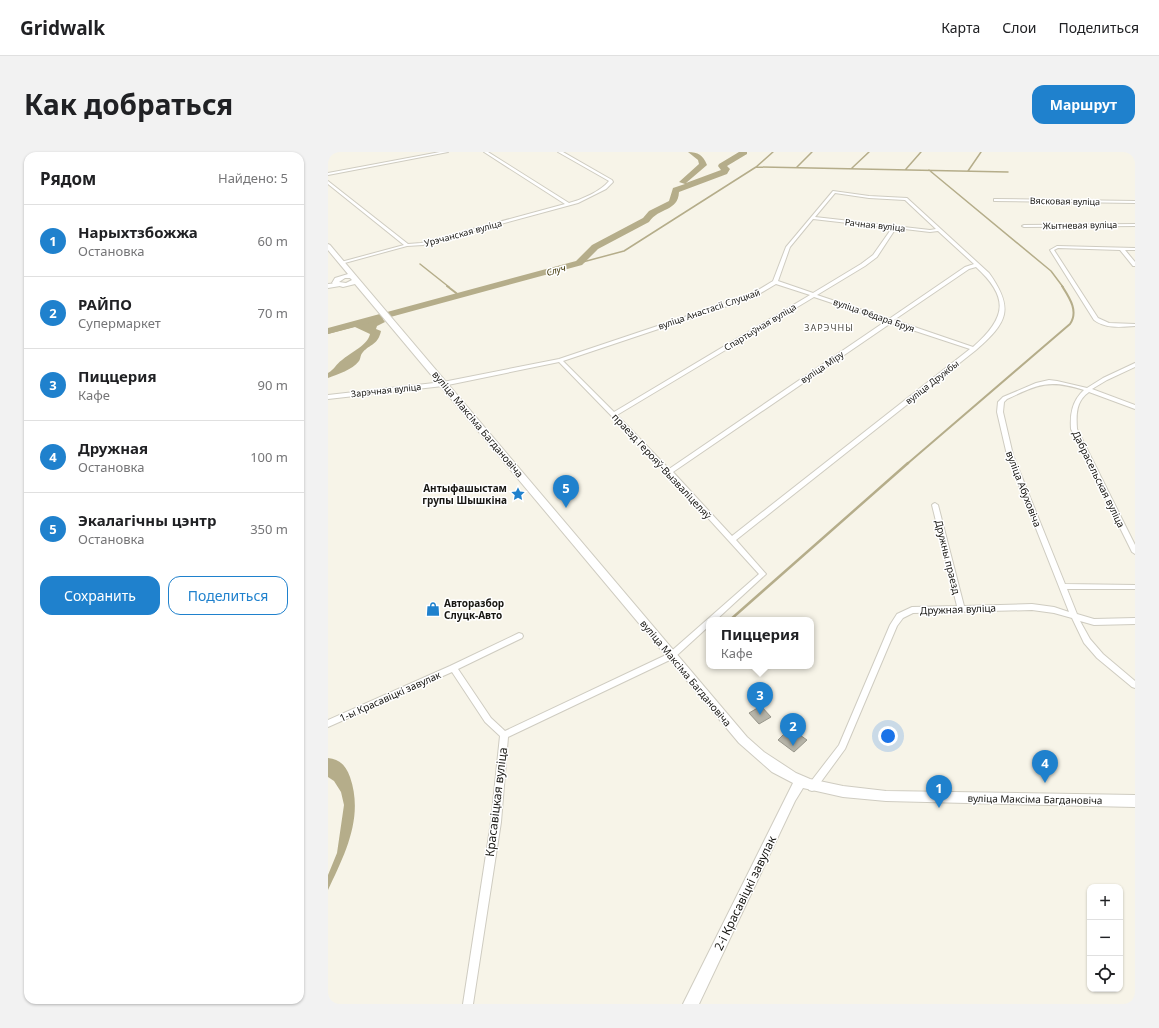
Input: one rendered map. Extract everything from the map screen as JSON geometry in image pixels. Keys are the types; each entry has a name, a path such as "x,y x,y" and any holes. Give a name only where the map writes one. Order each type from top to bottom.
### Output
{"main road":[{"name":"вуліца Максіма Багдановіча","path":"328,246 743,740 757,754 778,770 806,784 854,794 886,796 1135,801"},
{"path":"338,282 343,273 344,264"},
{"path":"338,282 347,276 355,278"},
{"path":"338,282 368,292"},
{"name":"2-і Красавіцкі завулак","path":"690,1004 791,797 806,784"}],"street":[{"path":"328,174 446,152"},
{"path":"486,152 568,204"},
{"name":"Урэчанская вуліца","path":"344,264 407,245 421,244 586,199 610,184 611,181 560,152"},
{"path":"328,182 407,245"},
{"name":"вуліца Дружбы","path":"732,540 988,338 996,327 1001,315 1003,305 1001,294 995,284 977,265 906,199 869,197 834,192 812,218"},
{"name":"Вясковая вуліца","path":"994,200 1135,202"},
{"path":"775,282 788,247 812,218"},
{"name":"Рачная вуліца","path":"812,218 939,230"},
{"name":"Жытневая вуліца","path":"1024,226 1135,225"},
{"name":"Спартыўная вуліца","path":"614,415 863,265 875,256 895,227"},
{"path":"1135,249 1057,247 1052,250 1096,319 1101,323 1109,325 1135,325"},
{"path":"1122,249 1135,265"},
{"name":"вуліца Міру","path":"669,472 967,268 977,265"},
{"path":"328,283 338,282"},
{"path":"328,286 338,282"},
{"name":"вуліца Фёдара Бруя","path":"775,282 974,349"},
{"name":"вуліца Анастасіі Слуцкай","path":"443,384 560,360 752,296 765,290 775,282"},
{"name":"праезд Герояў-Вызваліцеляў","path":"560,360 669,472 763,574 714,617"},
{"name":"Дабрасельская вуліца","path":"1135,366 1120,372 1087,390 1078,399 1074,418 1074,429 1135,552"},
{"name":"вуліца Абуховіча","path":"1087,390 1058,382 1050,382 1015,393 1001,402 1000,412 1010,455 1074,615 1087,641 1100,656 1135,685"},
{"name":"Зарэчная вуліца","path":"328,397 443,384"},
{"path":"1087,390 1135,407"},
{"name":"Дружны праезд","path":"935,505 961,609"},
{"path":"1063,586 1135,586"},
{"name":"Дружная вуліца","path":"806,784 842,747 894,625 900,616 912,610 1032,607 1054,610 1094,622 1135,621"},
{"name":"Красавіцкая вуліца","path":"468,1004 496,822 504,735 672,656 706,625"},
{"name":"1-ы Красавіцкі завулак","path":"328,724 453,668 519,636"},
{"name":"1-ы Красавіцкі завулак","path":"453,668 488,720 504,735"}],"shaded area":[{"path":"380,315 385,322 377,326 376,329 381,331 376,342 361,354 359,361 353,367 328,378 328,373 366,342 370,334 355,327 328,334 328,329"},
{"path":"328,758 336,760 347,770 354,792 355,806 351,835 341,863 328,890 328,875 337,853 344,805 341,792 334,781 328,777"}],"building":[{"path":"761,706 771,717 759,724 749,713"},
{"path":"790,728 807,740 794,752 778,740"}],"waterway":[{"path":"683,182 703,165 701,159 692,152"},
{"name":"Случ","path":"328,331 579,263 595,247 646,220 652,213 672,203 675,199 676,190 724,172 726,169 722,166 743,154 743,152"},
{"path":"756,167 773,152"},
{"path":"797,167 812,152"},
{"path":"852,168 869,152"},
{"path":"906,169 921,152"},
{"path":"968,171 981,152"},
{"path":"579,263 624,251 756,167"},
{"path":"756,167 930,170"},
{"path":"930,170 1008,172"},
{"path":"930,170 1051,271 1063,287"},
{"path":"420,264 449,287"},
{"path":"447,286 460,296"},
{"path":"907,464 1070,324 1074,314 1072,304 1062,286"},
{"path":"733,617 908,463"}],"place":[{"name":"Антыфашыстам групы Шышкіна","path":"518,494"},
{"name":"Экалагічны цэнтр","path":"566,508"},
{"name":"Авторазбор Слуцк-Авто","path":"433,609"},
{"name":"Пиццерия","path":"760,715"},
{"name":"РАЙПО","path":"793,746"},
{"name":"Дружная","path":"1045,783"},
{"name":"Нарыхтзбожжа","path":"939,808"}],"district":[{"name":"ЗАРЭЧНЫ","path":"829,327"}]}
